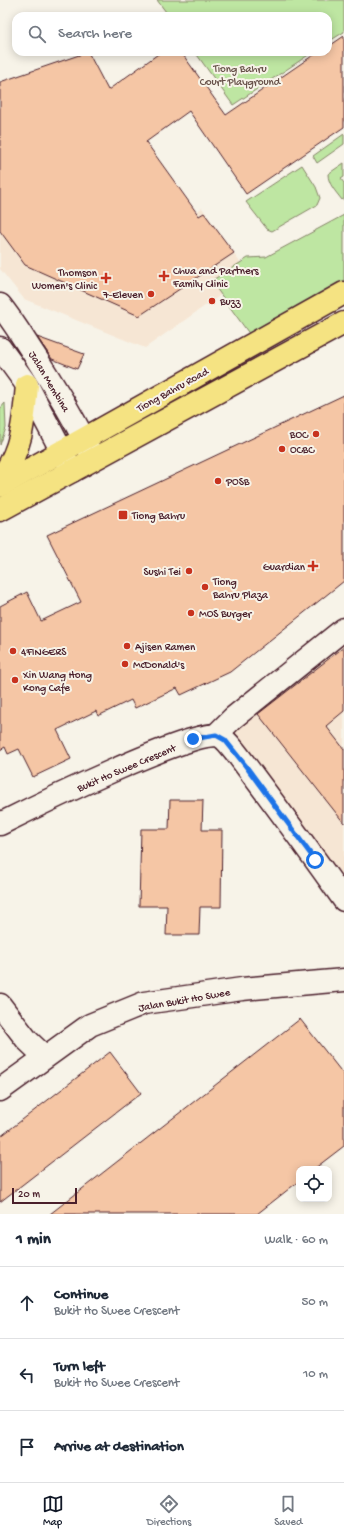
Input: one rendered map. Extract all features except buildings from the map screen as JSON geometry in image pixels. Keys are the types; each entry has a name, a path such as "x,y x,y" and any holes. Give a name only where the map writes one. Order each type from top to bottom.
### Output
{"main road":[{"name":"Tiong Bahru Road","path":"0,486 61,450 344,293"},
{"path":"0,510 344,322"},
{"path":"0,479 17,452 23,426 28,386"}],"street":[{"name":"Jalan Membina","path":"0,305 45,371 84,438 94,459"},
{"name":"Jalan Membina","path":"0,348 28,386 72,472"},
{"path":"344,630 233,718 216,735 225,740 245,765 344,900"},
{"name":"Bukit Ho Swee Crescent","path":"0,824 124,766 193,739 216,735"},
{"name":"Jalan Bukit Ho Swee","path":"0,1090 90,1025 144,1003 242,989 344,980"},
{"path":"0,1006 27,1040 45,1057"}],"shaded area":[{"path":"202,208 249,275 145,348 24,299 0,269 0,217 126,258"},
{"path":"344,638 344,880 228,728"}],"green space":[{"path":"157,0 344,0 344,32 332,40 332,12 166,12"},
{"name":"Tiong Bahru Court Playground","path":"198,56 307,56 233,105"},
{"path":"344,134 344,144 317,163 313,156"},
{"path":"344,163 344,177 341,179 344,183 344,199 342,200 331,185 328,174"},
{"path":"302,165 316,187 320,198 317,205 272,231 267,229 246,202"},
{"path":"344,215 344,289 253,339 211,281 248,258 266,257"},
{"path":"5,403 6,428 0,445 0,409"}],"place":[{"name":"Chua and Partners Family Clinic","path":"164,276"},
{"name":"Thomson Women's Clinic","path":"106,278"},
{"name":"7-Eleven","path":"151,294"},
{"name":"Buzz","path":"212,301"},
{"name":"BOC","path":"316,434"},
{"name":"OCBC","path":"282,449"},
{"name":"POSB","path":"218,481"},
{"name":"Tiong Bahru","path":"123,515"},
{"name":"Guardian","path":"313,566"},
{"name":"Sushi Tei","path":"189,571"},
{"name":"Tiong Bahru Plaza","path":"205,587"},
{"name":"MOS Burger","path":"191,613"},
{"name":"Ajisen Ramen","path":"127,646"},
{"name":"4FINGERS","path":"13,651"},
{"name":"McDonald's","path":"125,664"},
{"name":"Xin Wang Hong Kong Cafe","path":"15,680"}],"route":[{"path":"193,739 210,735 221,736 245,765 315,860"}]}
